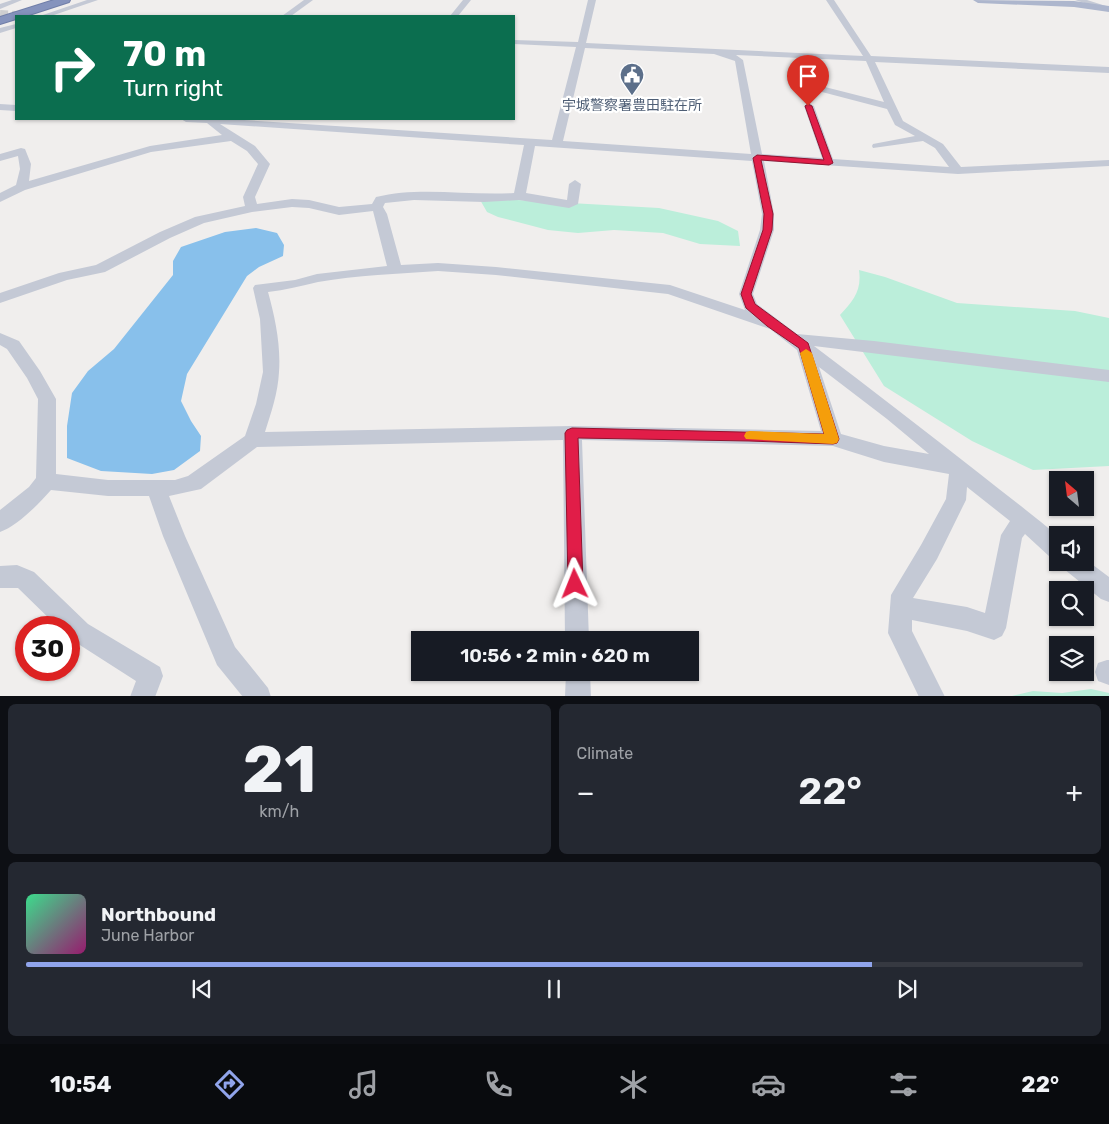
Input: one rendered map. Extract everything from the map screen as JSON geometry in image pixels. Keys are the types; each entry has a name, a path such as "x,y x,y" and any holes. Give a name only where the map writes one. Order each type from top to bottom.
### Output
{"highway":[{"path":"0,13 32,0"},
{"path":"0,17 54,0"},
{"path":"21,15 65,0"},
{"path":"24,15 76,0"},
{"path":"0,22 15,17"},
{"path":"0,22 15,18"}],"main road":[{"path":"978,0 1074,4 1109,9"}],"street":[{"path":"0,8 18,0"},
{"path":"47,15 94,0"},
{"path":"288,15 310,0"},
{"path":"455,15 467,0"},
{"path":"557,144 592,0"},
{"path":"830,0 869,59 899,123 939,146 958,170"},
{"path":"1079,0 1109,9"},
{"path":"0,31 15,26"},
{"path":"515,42 1109,70"},
{"path":"718,53 730,55 739,60 768,214 767,230 746,294 750,306 771,324 798,342 893,414 1049,542"},
{"path":"825,90 892,107"},
{"path":"808,106 829,163"},
{"path":"0,107 15,108"},
{"path":"209,120 829,163 958,170 1109,163"},
{"path":"209,120 218,130 253,148 264,164 249,196 252,208"},
{"path":"0,198 21,187 150,149 234,137 262,124"},
{"path":"877,146 926,138"},
{"path":"519,196 530,142"},
{"path":"0,158 21,151 25,158 26,171 21,187"},
{"path":"377,207 380,200 393,197 425,196 474,198 519,196 569,204 574,201 575,184"},
{"path":"0,298 64,276 100,269 165,235 200,220 252,208 292,204 309,204 339,211 377,207"},
{"path":"377,207 381,214 395,270"},
{"path":"253,440 265,404 271,372 268,318 260,288 295,284 317,278 395,270 438,267 496,271 670,290 771,324"},
{"path":"0,338 13,345 34,375 47,399 46,481 36,493 0,523"},
{"path":"798,342 839,342 1044,370 1109,376"},
{"path":"798,342 833,439"},
{"path":"572,433 577,631"},
{"path":"46,481 108,488 175,488 194,483 253,440 572,433 833,439 884,454 959,468"},
{"path":"933,696 900,633 902,596 929,552 956,500 959,468"},
{"path":"156,488 174,536 226,656 259,696"},
{"path":"901,607 967,619 994,628 1012,535 1023,520"},
{"path":"1083,571 1109,591"},
{"path":"0,577 17,576 26,580 80,632 151,676 142,696"},
{"path":"578,681 578,696"}],"green space":[{"path":"479,198 659,208 718,221 738,231 740,246 700,244 663,233 614,230 578,233 548,230 498,217 487,212"},
{"path":"859,270 885,277 957,303 1075,311 1109,318 1109,466 1033,470 972,441 884,386 840,315 856,295 860,277"},
{"path":"1091,689 1109,693 1109,696 1012,696 1033,691 1062,693"}],"water":[{"path":"256,228 277,233 284,245 283,256 259,267 247,276 187,374 181,401 201,436 200,451 174,470 152,474 101,471 67,458 67,426 72,393 88,371 114,349 173,275 173,261 181,247 225,232"}],"tunnel":[{"path":"0,14 17,15"}],"slow traffic":[{"path":"750,436 833,439 806,353"}],"place":[{"name":"宇城警察署豊田駐在所","path":"632,96"}],"route":[{"path":"575,584 572,433 833,439 804,346 771,324 750,306 746,294 767,230 768,214 757,158 829,163 808,106"}]}
